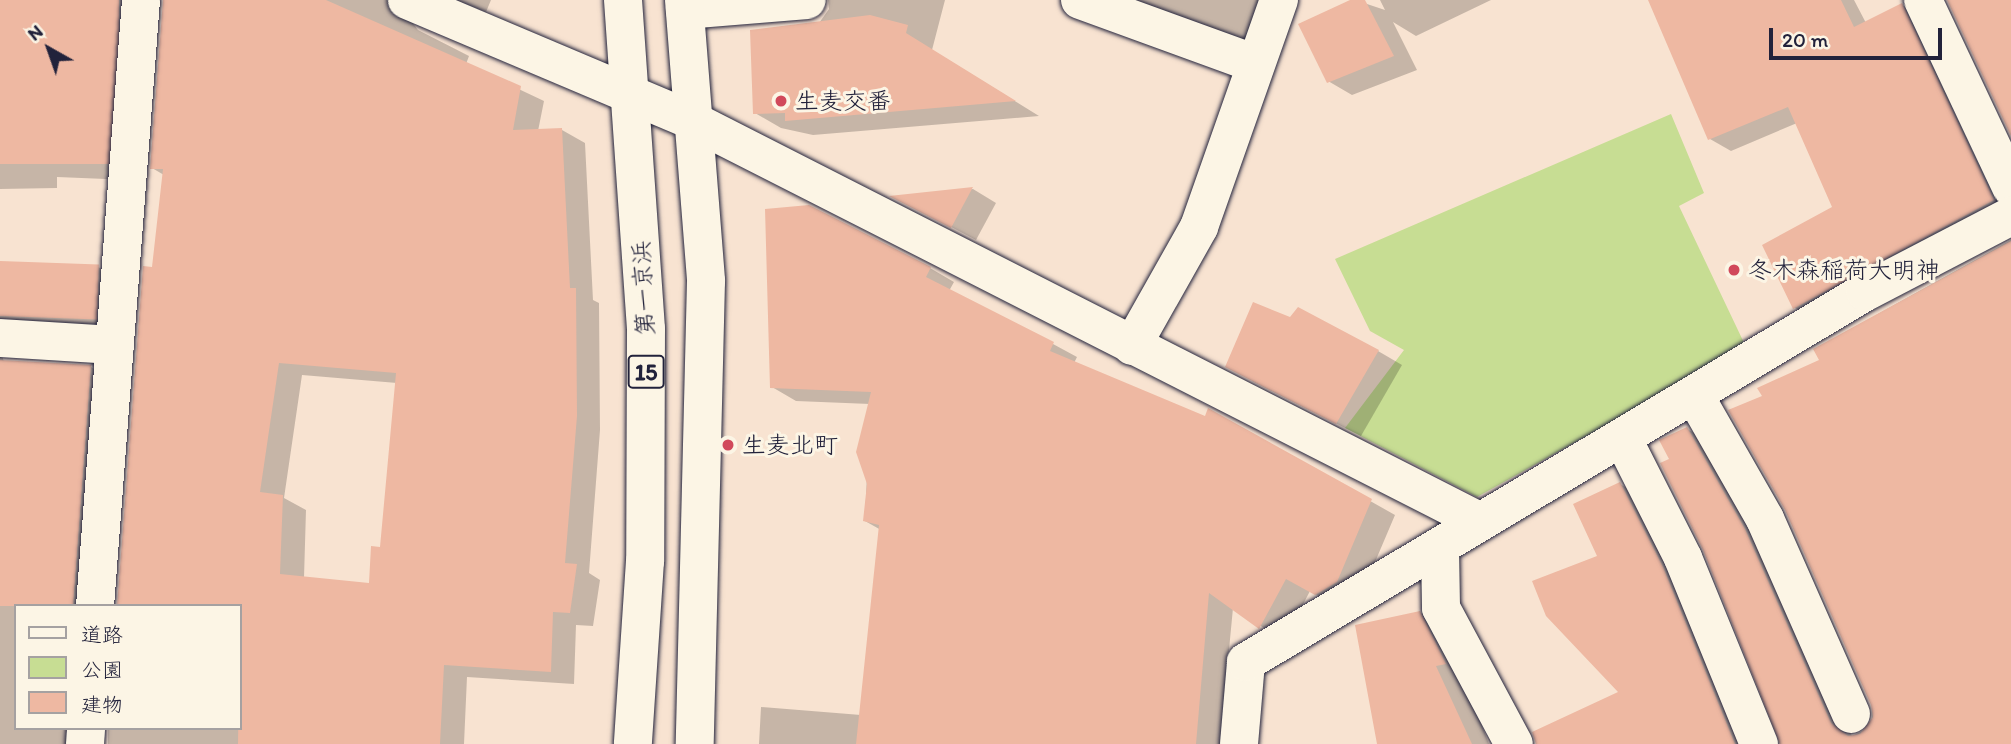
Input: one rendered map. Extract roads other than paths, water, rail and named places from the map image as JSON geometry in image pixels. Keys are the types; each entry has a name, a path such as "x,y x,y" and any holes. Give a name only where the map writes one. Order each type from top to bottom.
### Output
{"main road":[{"path":"95,604 141,0"},
{"path":"407,0 693,121 1477,520"},
{"name":"第一京浜","path":"623,0 646,329 645,561 633,744"},
{"path":"695,744 706,281 684,5 807,0"},
{"path":"1080,0 1256,64"},
{"path":"1132,346 1199,227 1279,0"},
{"path":"1923,0 2011,187"},
{"path":"1239,744 1246,662 1440,549 1477,520 1696,398 1865,292 2011,216"},
{"path":"0,338 115,345"},
{"path":"1696,398 1765,519 1851,713"},
{"path":"1623,439 1683,558 1759,744"},
{"path":"1440,549 1441,608 1514,744"}],"place":[{"name":"生麦交番","path":"781,101"},
{"name":"冬木森稲荷大明神","path":"1734,270"},
{"name":"生麦北町","path":"728,445"}]}
